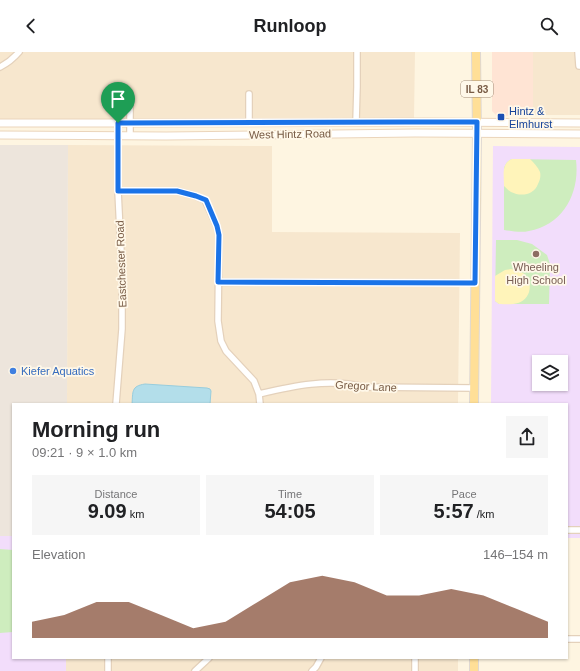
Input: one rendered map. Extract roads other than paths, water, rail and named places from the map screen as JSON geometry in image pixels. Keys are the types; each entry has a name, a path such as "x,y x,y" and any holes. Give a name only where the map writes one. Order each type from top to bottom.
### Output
{"main road":[{"name":"IL 83","path":"474,403 477,133 476,52"},
{"name":"West Hintz Road","path":"0,123 580,123"},
{"name":"West Hintz Road","path":"0,135 130,136 415,133 580,134"},
{"path":"474,659 474,671"}],"street":[{"path":"0,67 7,64 19,52"},
{"path":"356,122 357,52"},
{"path":"578,52 579,66"},
{"path":"130,93 130,136"},
{"path":"249,94 249,122"},
{"name":"Eastchester Road","path":"116,403 122,329 122,273 118,191 118,123"},
{"path":"118,191 177,191 206,200 218,231 218,321 221,341 226,351 254,381 259,394 260,403"},
{"path":"218,282 475,283"},
{"name":"Gregor Lane","path":"259,394 295,386 319,383 354,384 364,387 474,388"},
{"path":"568,530 580,530"},
{"path":"568,639 580,639"},
{"path":"108,659 108,671"},
{"path":"195,671 208,659"},
{"path":"312,671 320,659"},
{"path":"415,659 415,671"}],"water":[{"path":"145,384 207,388 211,391 210,403 132,403 134,390 140,385"}],"place":[{"name":"Hintz & Elmhurst","path":"501,117"},
{"name":"Wheeling High School","path":"536,254"},
{"name":"Kiefer Aquatics","path":"13,371"}]}
